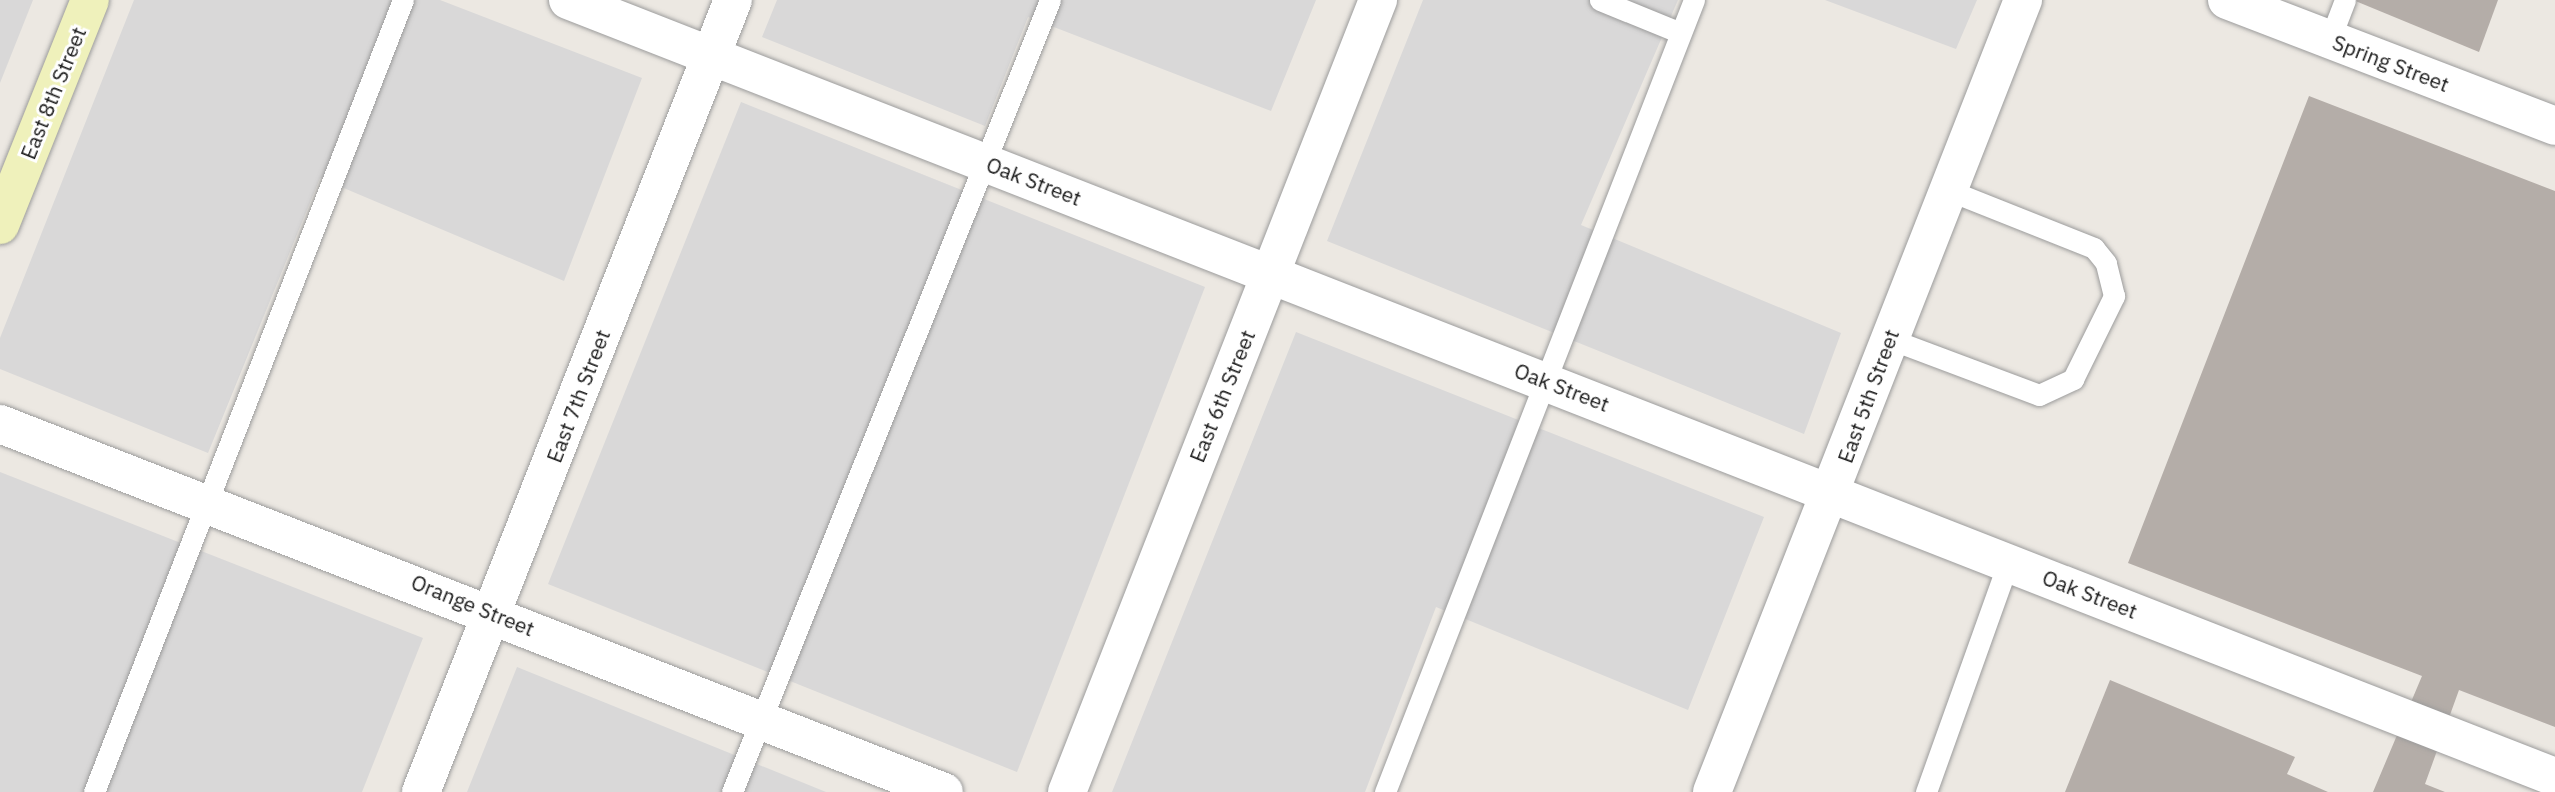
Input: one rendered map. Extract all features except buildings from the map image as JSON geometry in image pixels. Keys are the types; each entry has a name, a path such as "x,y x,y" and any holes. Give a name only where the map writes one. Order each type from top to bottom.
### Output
{"main road":[{"name":"East 8th Street","path":"0,225 90,0"}],"street":[{"name":"Oak Street","path":"568,0 711,58 1833,490 2008,563 2555,777"},
{"name":"East 7th Street","path":"421,792 733,0"},
{"name":"East 6th Street","path":"1067,792 1378,0"},
{"name":"East 5th Street","path":"1712,792 1833,490 2023,0"},
{"name":"Spring Street","path":"2227,0 2555,126"},
{"name":"Orange Street","path":"0,424 494,611 944,792"}],"lane":[{"path":"94,792 403,0"},
{"path":"732,792 989,164 1050,0"},
{"path":"1600,0 1681,33"},
{"path":"1385,792 1694,0"},
{"path":"2330,39 2345,0"},
{"path":"1890,339 2039,395 2073,379 2114,296 2106,263 2094,248 1948,190"},
{"path":"1926,792 2008,563"}],"shaded area":[{"path":"0,0 33,0 0,83"},
{"path":"134,0 440,0 642,78 564,281 320,178 208,453 0,369 0,338"},
{"path":"777,0 1316,0 1271,111 1028,17 985,126 762,37"},
{"path":"1423,0 1678,0 1581,225 1841,333 1804,434 1327,241"},
{"path":"1825,0 1977,0 1956,49"},
{"path":"741,102 1205,287 1017,772 548,584"},
{"path":"1296,332 1764,517 1688,710 1436,607 1365,792 1112,792"},
{"path":"0,472 423,638 362,792 0,792"},
{"path":"517,667 826,792 467,792"}]}
